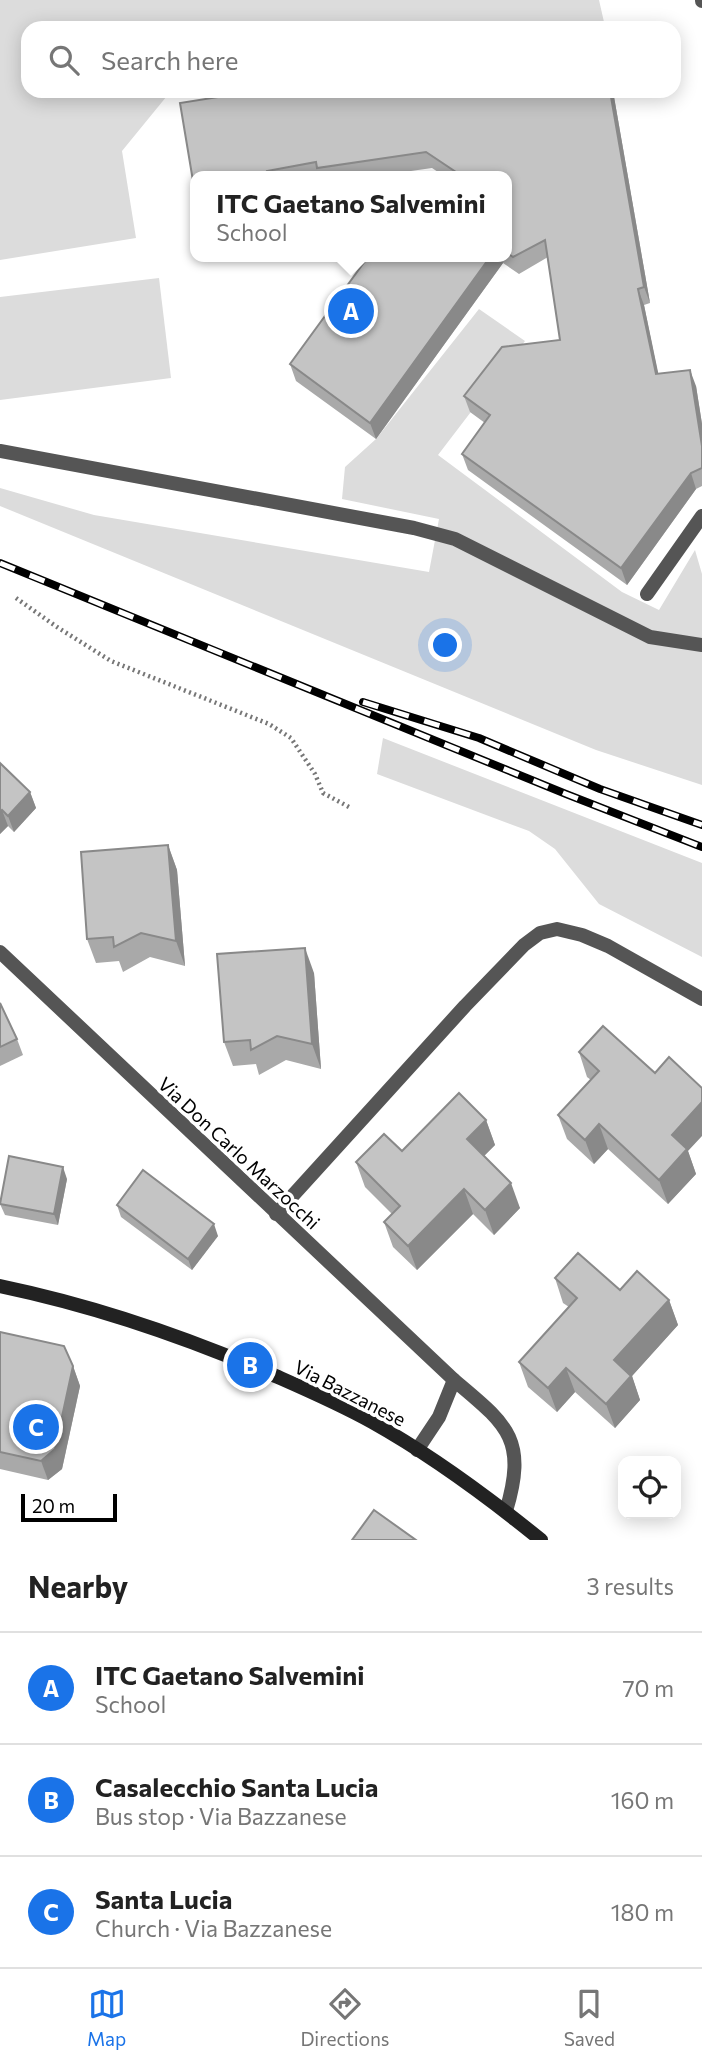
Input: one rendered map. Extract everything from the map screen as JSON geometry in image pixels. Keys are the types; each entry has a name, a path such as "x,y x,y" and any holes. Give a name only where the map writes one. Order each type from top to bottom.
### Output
{"main road":[{"name":"Via Bazzanese","path":"0,1286 75,1302 133,1319 299,1386 372,1422 506,1511 541,1540"}],"street":[{"path":"0,451 401,526 455,539 650,637 702,645"},
{"path":"647,594 702,516"},
{"path":"276,1214 465,1006 524,945 540,933 557,929 582,935 608,946 702,999"},
{"name":"Via Don Carlo Marzocchi","path":"0,952 276,1214 493,1413 506,1428 514,1461 513,1488 506,1511"},
{"path":"416,1450 439,1418 454,1380"}],"path":[{"path":"16,598 111,661 269,724 291,738 315,774 323,793 349,807"}],"shaded area":[{"path":"0,0 599,0 604,21 21,21 21,98 165,98 122,151 136,238 0,260"},
{"path":"159,278 171,378 0,400 0,297"},
{"path":"479,309 525,341 438,455 622,592 659,610 695,550 702,574 702,785 596,750 0,506 0,488 94,515 429,572 439,519 342,499 345,467 376,439"},
{"path":"383,738 702,863 702,957 599,904 555,849 529,831 377,774"}],"building":[{"path":"212,98 611,98 644,287 638,289 656,374 690,370 702,446 702,468 691,473 621,568 462,454 490,415 464,396 502,347 560,340 545,240 512,256 512,171 454,171 426,152 317,168 316,162 267,171 191,171 180,103"},
{"path":"364,262 486,262 370,423 290,364"},
{"path":"0,763 30,792 8,816 2,810 0,812"},
{"path":"168,845 176,941 141,933 114,947 113,937 87,939 81,852"},
{"path":"305,948 312,1044 277,1036 251,1050 250,1040 224,1042 217,954"},
{"path":"0,1003 17,1039 0,1047"},
{"path":"603,1026 655,1073 669,1057 702,1088 702,1102 672,1135 687,1149 659,1180 599,1124 585,1140 558,1115 599,1071 579,1052"},
{"path":"459,1093 486,1120 467,1139 511,1183 485,1210 464,1189 408,1246 384,1222 400,1206 356,1162 384,1134 402,1151"},
{"path":"9,1156 63,1167 54,1214 0,1204"},
{"path":"143,1170 214,1224 188,1259 117,1205"},
{"path":"578,1253 620,1290 637,1271 669,1300 614,1360 631,1376 606,1404 566,1368 548,1388 519,1362 577,1298 555,1278"},
{"path":"0,1332 64,1346 73,1366 55,1449 41,1461 0,1452"},
{"path":"374,1510 416,1540 352,1540"}],"railway":[{"path":"0,563 702,847"},
{"path":"363,702 479,738 600,789 702,825"}],"place":[{"name":"ITC Gaetano Salvemini","path":"351,311"},
{"name":"Casalecchio Santa Lucia","path":"250,1365"},
{"name":"Santa Lucia","path":"36,1427"}]}
